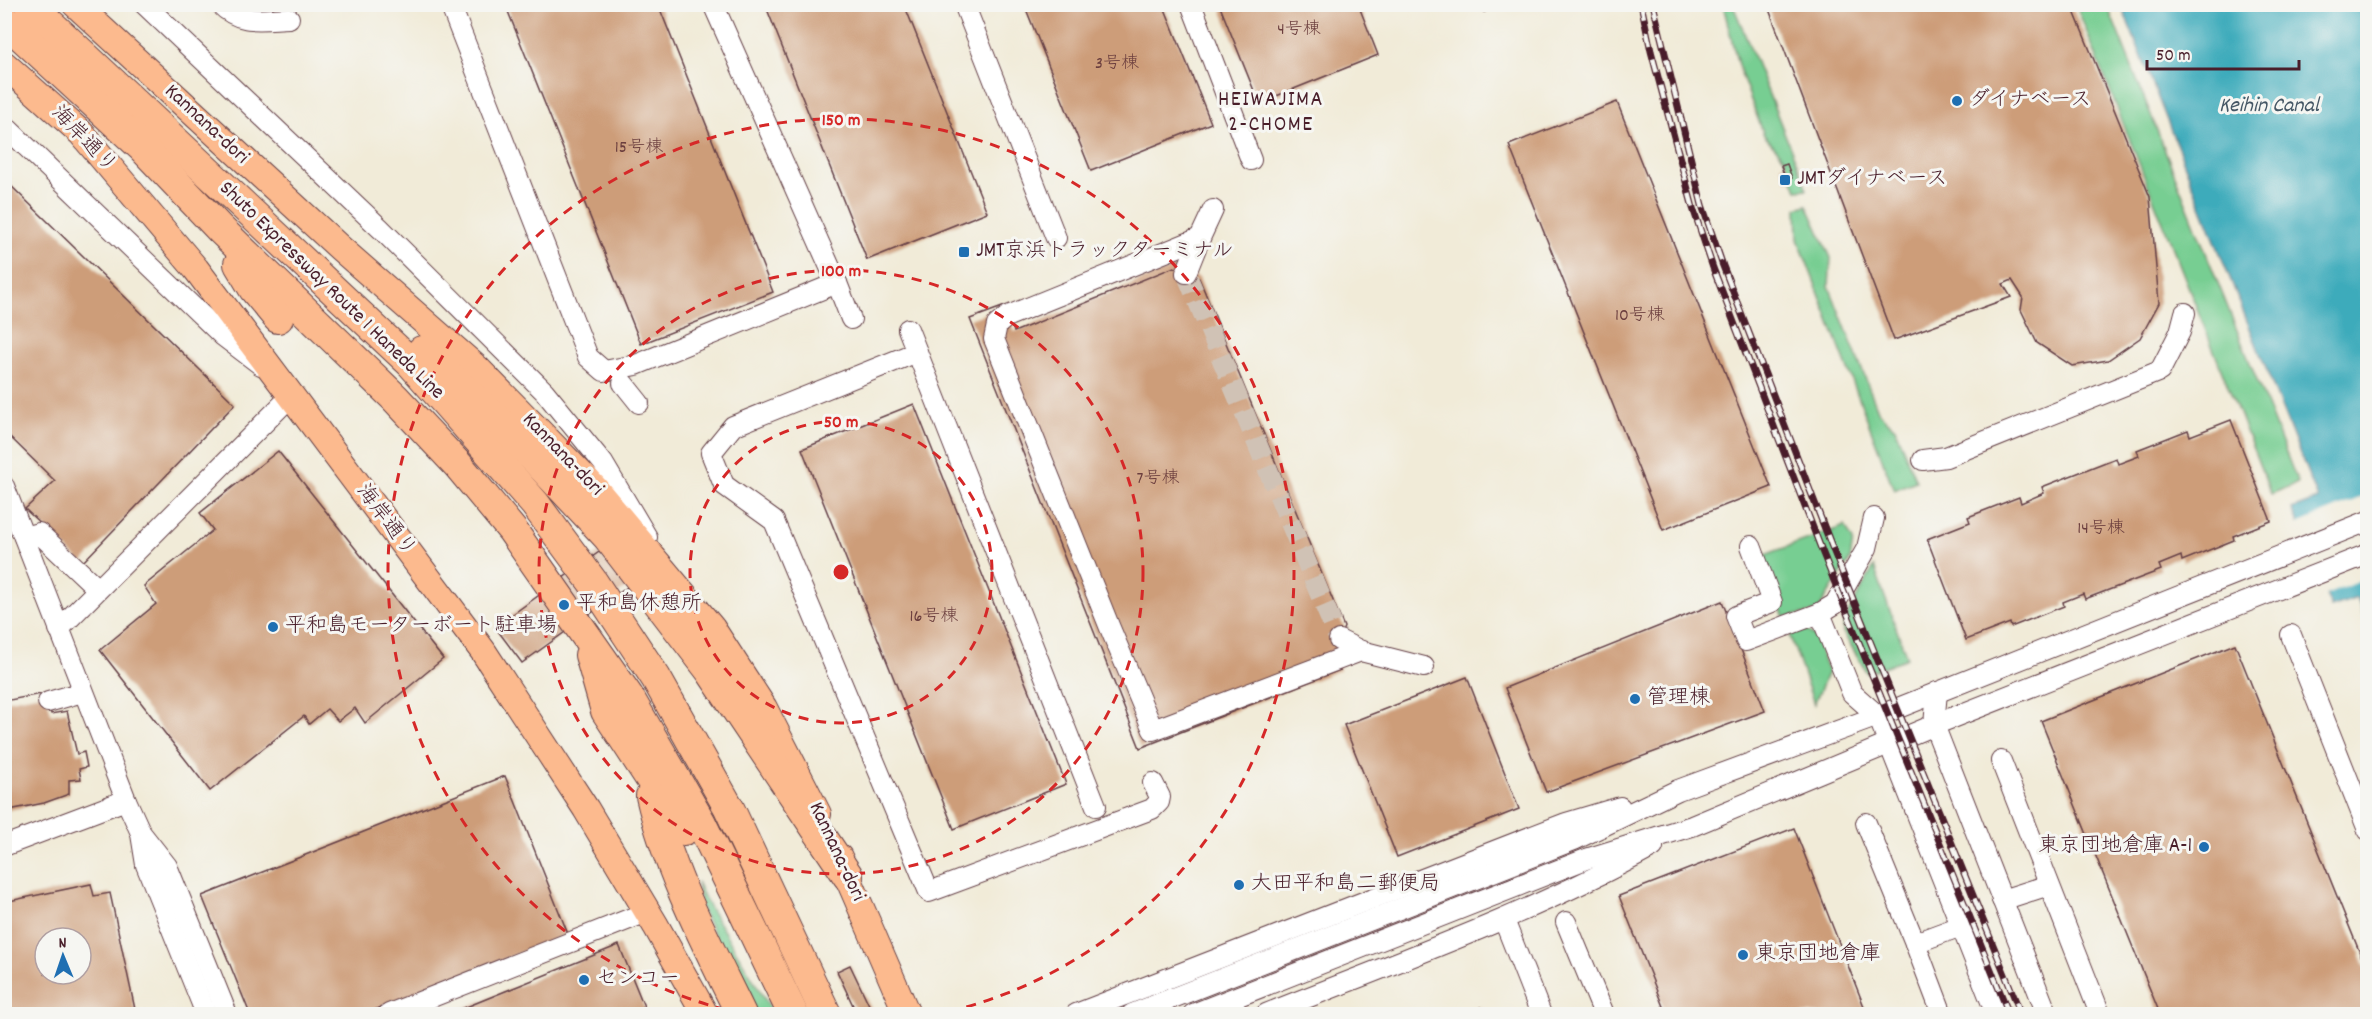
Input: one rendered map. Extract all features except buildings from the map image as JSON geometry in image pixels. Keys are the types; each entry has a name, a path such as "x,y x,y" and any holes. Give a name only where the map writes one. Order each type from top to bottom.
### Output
{"highway":[{"name":"Shuto Expressway Route 1 Haneda Line","path":"29,4 40,35 142,147 220,229 395,398 458,465 512,530 628,696 701,823 794,1014"},
{"name":"Shuto Expressway Route 1 Haneda Line","path":"4,20 40,35 327,284 411,363 535,504 592,581 656,678 729,808 826,1014"},
{"path":"220,229 254,289 278,318"},
{"path":"327,284 365,300 461,386 504,426 608,537 710,670 848,876"},
{"path":"583,632 606,711 776,978"},
{"path":"646,774 656,819 677,878 741,1014"}],"main road":[{"name":"Kannana-dori","path":"75,4 340,248 478,369 594,487 669,575 712,628 764,708 848,876 907,1014"},
{"name":"海岸通り","path":"7,66 81,133 195,269 483,651 586,809 705,1014"}],"street":[{"path":"144,4 381,230 544,391 603,463 669,575"},
{"path":"220,4 227,12 245,20 289,18"},
{"path":"450,4 588,357 604,371 636,365 837,283"},
{"path":"714,4 851,319"},
{"path":"964,4 1056,238"},
{"path":"1191,4 1251,160"},
{"path":"4,125 223,336 276,376"},
{"path":"1186,273 1213,210"},
{"path":"1200,238 1008,316 997,325 994,339 1153,730 1361,651"},
{"path":"1923,460 1946,457 2160,371 2180,333 2185,313"},
{"path":"908,329 1096,806"},
{"path":"917,352 733,426 711,453 724,484 774,521 928,892 1152,809 1159,802 1160,797 1154,783"},
{"path":"622,382 639,403"},
{"path":"59,629 291,396"},
{"path":"4,486 126,800 141,833 167,866 227,1014"},
{"path":"1751,546 1772,602 1736,616 1746,641 1820,613 1835,603 1867,548 1874,518"},
{"path":"1076,1014 1566,823 1678,790 1878,716 2367,521"},
{"path":"24,537 39,533 98,589"},
{"path":"1193,1014 1586,860 1692,826 1934,725 2367,554"},
{"path":"1820,613 1851,693 1878,716 1996,1014"},
{"path":"2291,635 2367,830"},
{"path":"1339,640 1361,651 1424,668"},
{"path":"1937,692 1934,725 2046,1014"},
{"path":"48,702 83,693"},
{"path":"2001,761 2100,1014"},
{"path":"1132,1014 1574,840 1678,790"},
{"path":"4,846 126,800"},
{"path":"1866,823 1942,1014"},
{"path":"1266,1014 1504,920 1592,880 1692,826"},
{"path":"141,833 146,865 206,1014"},
{"path":"2002,900 2049,885"},
{"path":"389,1014 647,912"},
{"path":"1504,920 1541,1014"},
{"path":"1566,922 1604,1014"},
{"path":"1915,943 1961,926"}],"green space":[{"path":"1723,5 1733,5 1807,189 1797,190 1784,157 1764,135 1738,65"},
{"path":"2076,5 2107,5 2298,483 2271,494"},
{"path":"1807,205 1831,258 1829,286 1879,413 1895,428 1916,481 1894,490 1798,239 1797,208"},
{"path":"1845,526 1853,541 1850,560 1817,612 1784,617 1759,557"},
{"path":"1874,567 1907,658 1867,673 1843,632 1844,620"},
{"path":"1800,625 1815,637 1828,672 1814,704 1790,636"},
{"path":"697,882 708,905 774,1014 756,1014 700,907"}],"water":[{"name":"Keihin Canal","path":"2121,5 2367,5 2367,625 2357,598 2331,607 2292,509 2318,499"}],"pier":[{"path":"2367,495 2367,578 2323,596 2295,525"}],"tunnel":[{"path":"1186,273 1339,640"}],"railway":[{"path":"1641,4 1651,51 1693,208 1713,268 1822,551 2009,1014"},
{"path":"1653,4 1702,205 1723,266 1834,552 2021,1014"}],"place":[{"name":"ダイナベース","path":"1957,101"},
{"name":"JMTダイナベース","path":"1785,180"},
{"name":"JMT京浜トラックターミナル","path":"964,252"},
{"name":"平和島休憩所","path":"564,605"},
{"name":"平和島モーターボート駐車場","path":"273,627"},
{"name":"管理棟","path":"1635,699"},
{"name":"東京団地倉庫 A-1","path":"2204,847"},
{"name":"大田平和島二郵便局","path":"1239,885"},
{"name":"東京団地倉庫","path":"1743,955"},
{"name":"センコー","path":"584,980"}],"district":[{"name":"HEIWAJIMA 2-CHOME","path":"1271,112"}]}
